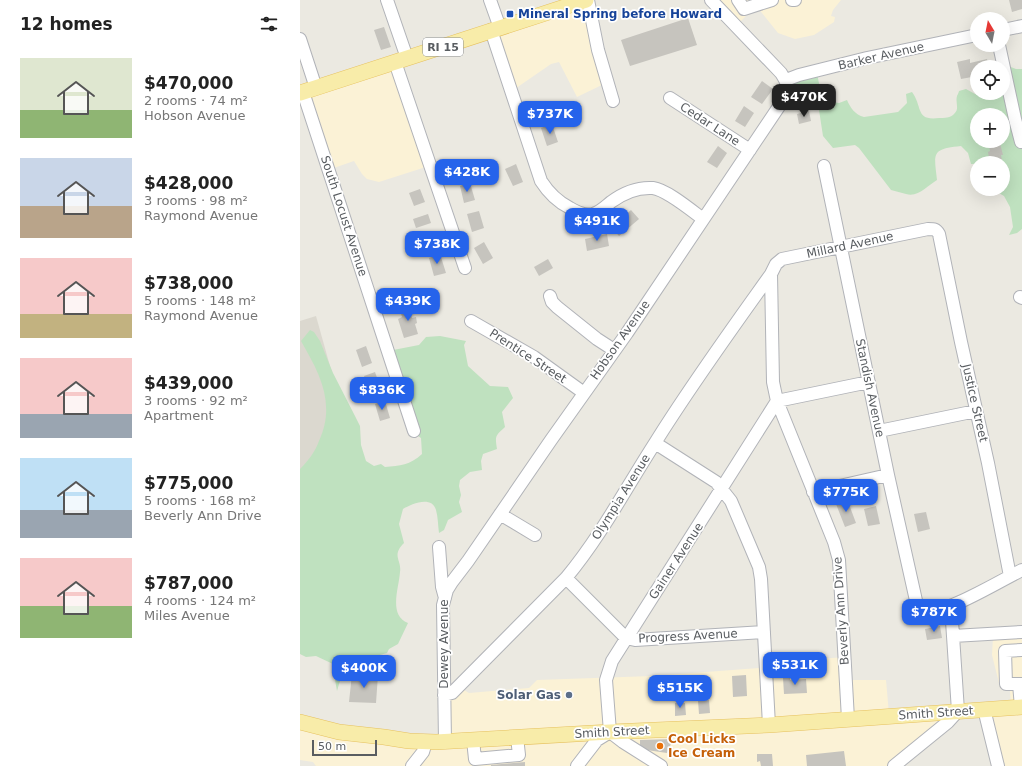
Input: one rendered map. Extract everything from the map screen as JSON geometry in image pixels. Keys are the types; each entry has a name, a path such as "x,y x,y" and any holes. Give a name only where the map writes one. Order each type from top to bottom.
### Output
{"main road":[{"name":"RI 15","path":"306,91 587,0"},
{"name":"Smith Street","path":"300,722 339,732 409,741 445,742 610,732 769,725 1021,707"}],"street":[{"path":"387,0 401,60 465,268"},
{"path":"490,0 496,29 541,181 546,189 567,207 576,212 582,214 594,214 628,192 655,188 677,200 703,218"},
{"path":"587,0 598,50 613,101"},
{"path":"711,0 773,64 786,80"},
{"path":"738,0 744,9 772,0"},
{"path":"1010,29 1022,26"},
{"name":"Barker Avenue","path":"786,80 799,75 867,58 970,36"},
{"name":"South Locust Avenue","path":"300,39 306,91 414,431"},
{"path":"1001,52 1015,119 1022,142"},
{"name":"Hobson Avenue","path":"445,598 452,582 614,350 703,218 724,190 786,96 788,90 786,80"},
{"name":"Cedar Lane","path":"670,98 750,150"},
{"name":"Standish Avenue","path":"824,166 888,475 917,605 924,611 951,606"},
{"name":"Millard Avenue","path":"771,274 776,264 782,259 928,229 934,229 937,231"},
{"name":"Justice Street","path":"937,231 939,234 988,462 1010,576"},
{"name":"Beverly Ann Drive","path":"771,274 773,382 778,401 834,542 839,560 848,719"},
{"name":"Olympia Avenue","path":"444,695 452,693 579,563 598,536 690,389 771,274"},
{"path":"550,296 552,302 557,307 597,339 614,350"},
{"name":"Prentice Street","path":"471,321 534,357 584,393"},
{"path":"778,401 869,382"},
{"name":"Gainer Avenue","path":"610,732 606,680 612,661 778,401"},
{"path":"879,431 976,411"},
{"path":"655,443 716,482 732,501 761,574 769,725"},
{"path":"813,492 888,475"},
{"path":"500,514 535,535"},
{"name":"Dewey Avenue","path":"439,547 442,586 445,598 443,605 445,742"},
{"path":"894,766 948,722 958,711 951,606 1022,570"},
{"name":"Progress Avenue","path":"566,578 626,638 635,640 764,632"},
{"path":"953,636 1022,632"},
{"path":"1021,707 1021,684 1006,684 1005,651 1022,650"},
{"path":"984,709 998,766"},
{"path":"577,766 597,740 610,732 661,766"},
{"path":"412,766 423,752 426,742"}],"shaded area":[{"path":"708,0 841,0 833,10 831,16 835,17 834,22 814,35 795,39 778,33 758,8 752,10 736,26"},
{"path":"585,5 606,83 577,97 559,62 551,64 509,93 492,36"},
{"path":"395,67 429,166 379,182 367,179 354,161 328,170 305,97"},
{"path":"316,316 354,452 300,492 300,321"},
{"path":"1022,634 1022,766 998,766 985,711 1011,709 1010,691 1004,686 1000,687 992,655 993,637"},
{"path":"846,657 847,680 886,680 889,714 953,713 896,766 316,766 313,762 300,760 300,726 429,745 444,744 444,708 459,687 469,693 529,688 537,680 652,676 759,668 775,662"}],"green space":[{"path":"1010,67 1022,69 1022,229 1017,233 1009,235 1013,227 1010,207 1004,196 1010,196 1010,156 970,156 970,160 968,153 961,146 944,149 939,151 935,158 937,180 919,193 915,194 910,195 891,190 859,148 855,145 833,148 823,136 819,110 815,101 788,95 787,80 817,73 821,94 826,101 839,103 847,100 853,110 864,117 898,112 907,103 906,94 912,92 923,115 931,118 945,118 956,112 957,96 959,91 966,89 970,91 970,100 1010,100"},
{"path":"310,330 314,332 320,341 333,373 360,426 361,445 366,461 374,466 381,464 385,467 405,464 413,461 422,454 421,438 411,431 388,351 419,345 426,337 440,336 466,341 464,345 468,366 490,386 508,387 513,398 502,412 505,427 496,436 497,449 483,454 481,461 482,470 470,472 460,480 459,486 461,495 459,502 462,512 448,520 444,530 439,533 438,519 434,505 421,502 403,509 399,524 404,543 398,551 400,568 396,608 402,619 408,623 398,644 389,649 387,653 345,664 337,691 335,680 337,674 333,664 316,656 306,657 300,654 300,469 311,456 317,445 324,427 326,414 326,402 320,377 301,341"}],"building":[{"path":"1009,0 1022,0 1022,9 1012,12"},
{"path":"688,18 697,45 630,66 621,40"},
{"path":"384,27 391,47 381,50 374,30"},
{"path":"970,59 970,77 961,79 957,62"},
{"path":"762,81 773,89 762,104 751,97"},
{"path":"744,106 754,113 745,127 735,121"},
{"path":"809,111 811,121 799,124 797,114"},
{"path":"552,124 558,142 547,146 541,128"},
{"path":"718,146 727,153 717,168 707,162"},
{"path":"989,148 1001,148 1003,155 989,156 988,152 990,151"},
{"path":"516,164 523,182 513,186 505,169"},
{"path":"470,183 475,200 464,203 460,186"},
{"path":"420,189 425,202 414,206 409,193"},
{"path":"631,210 639,219 619,236 611,227"},
{"path":"479,211 484,228 472,232 467,214"},
{"path":"428,214 431,223 416,228 413,219"},
{"path":"434,233 437,243 421,248 418,238"},
{"path":"607,234 609,246 587,251 585,239"},
{"path":"484,242 493,258 483,264 474,248"},
{"path":"440,254 446,273 434,276 429,258"},
{"path":"548,259 553,268 539,276 534,267"},
{"path":"409,304 412,318 416,317 417,323 415,324 418,334 404,338 398,319 402,317 399,307"},
{"path":"366,346 372,363 362,367 356,350"},
{"path":"375,372 381,389 370,393 364,376"},
{"path":"385,401 390,418 380,421 375,404"},
{"path":"847,499 856,523 845,527 836,504"},
{"path":"876,506 880,524 868,526 864,509"},
{"path":"926,512 930,529 918,532 914,514"},
{"path":"940,626 942,638 927,640 925,629"},
{"path":"352,674 378,675 376,703 349,702"},
{"path":"746,675 747,696 733,697 732,676"},
{"path":"783,678 790,678 790,680 806,679 807,693 784,694"},
{"path":"709,700 710,713 699,714 698,701"},
{"path":"675,703 685,703 686,715 675,716"},
{"path":"673,739 667,753 640,749 640,740"},
{"path":"844,751 846,766 807,766 806,755"},
{"path":"757,754 772,754 773,766 761,766 760,761 757,762"},
{"path":"525,762 525,766 491,766 491,765"}],"place":[{"name":"Mineral Spring before Howard","path":"510,14"},
{"name":"Solar Gas","path":"569,695"},
{"name":"Cool Licks Ice Cream","path":"660,746"}]}
